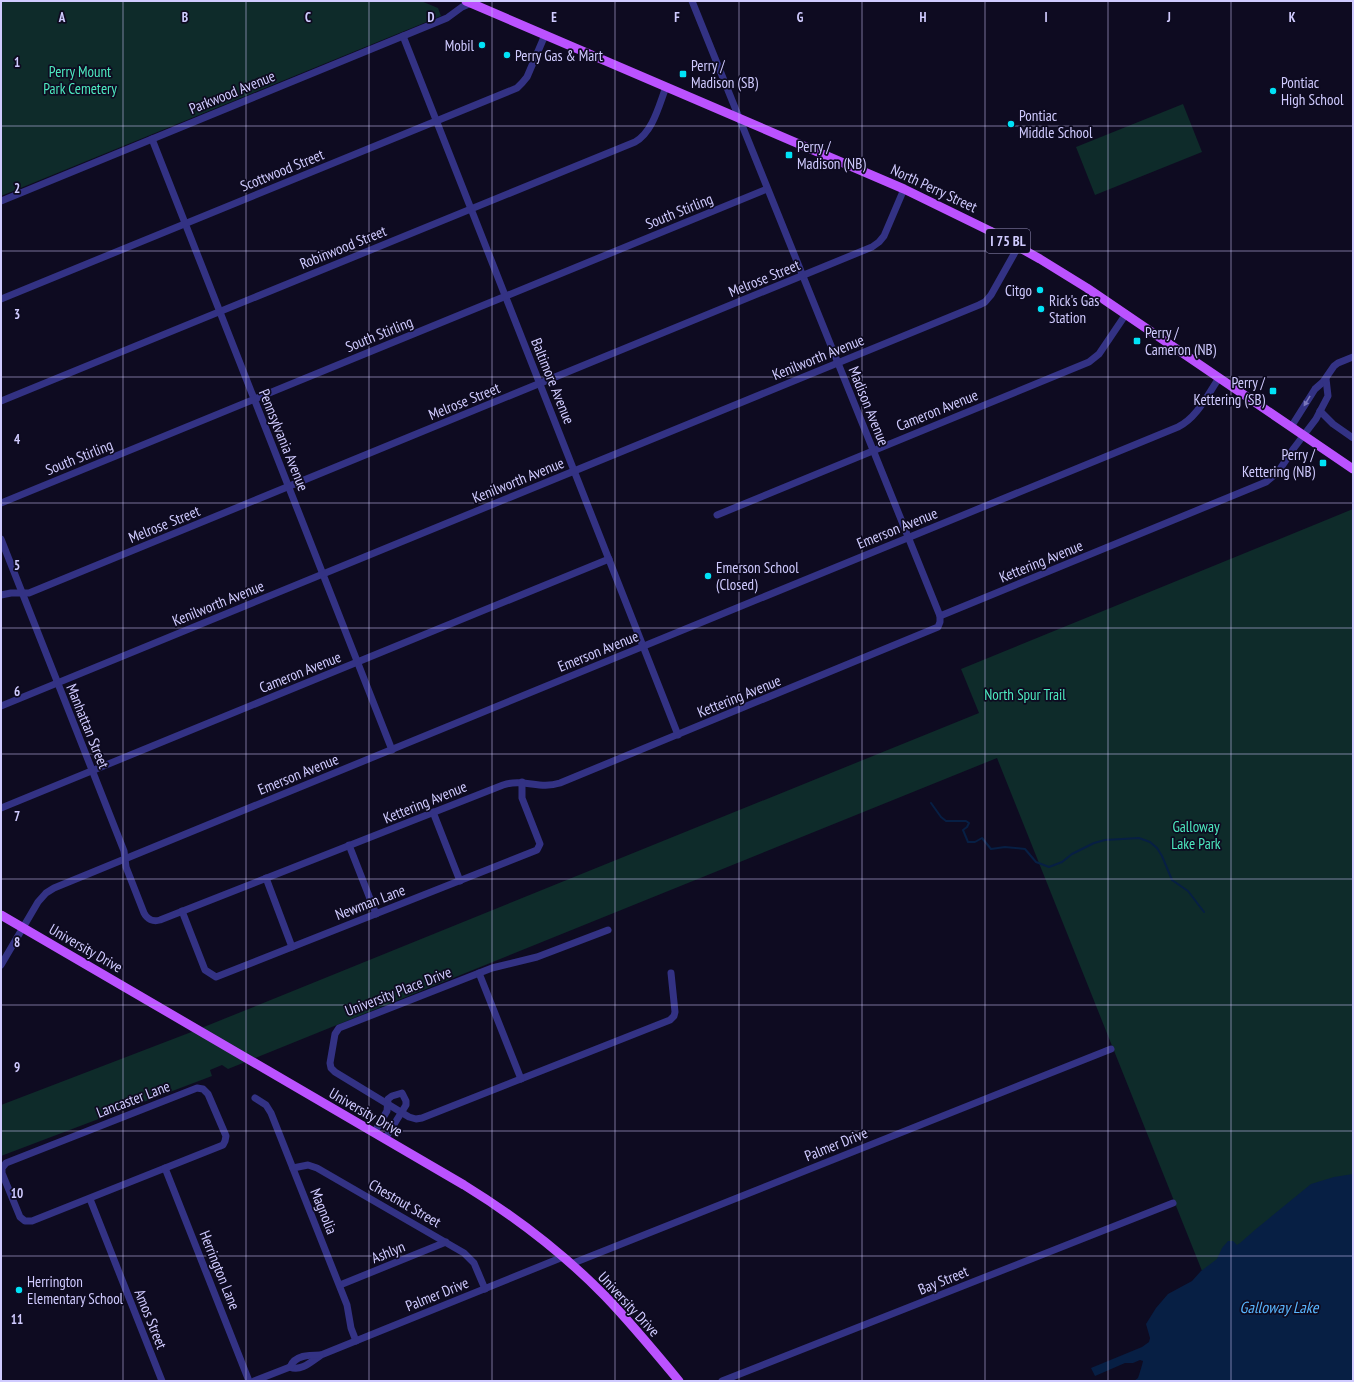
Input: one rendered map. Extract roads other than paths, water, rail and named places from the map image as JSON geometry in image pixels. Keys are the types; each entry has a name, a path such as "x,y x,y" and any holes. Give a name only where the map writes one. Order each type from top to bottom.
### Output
{"main road":[{"name":"North Perry Street","path":"471,2 904,189 953,212 1070,277 1353,469"},
{"name":"University Drive","path":"1,915 493,1203 534,1233 571,1264 617,1310 679,1381"}],"street":[{"name":"Madison Avenue","path":"692,1 837,364 940,616"},
{"name":"Parkwood Avenue","path":"1,201 449,17 471,2"},
{"name":"Scottwood Street","path":"1,299 514,89 520,85 529,74 545,35"},
{"name":"Baltimore Avenue","path":"403,36 678,735"},
{"name":"Robinwood Street","path":"1,401 638,140 644,136 650,127 666,87"},
{"name":"Pennsylvania Avenue","path":"152,139 392,750"},
{"name":"South Stirling","path":"1,503 767,189"},
{"name":"Melrose Street","path":"1,595 11,593 29,593 869,249 877,244 884,236 904,189"},
{"name":"Kenilworth Avenue","path":"1,706 983,303 991,295 1018,247"},
{"name":"Cameron Avenue","path":"717,515 1089,362 1099,354 1126,314"},
{"path":"1291,426 1315,389 1326,379 1336,364 1353,357"},
{"name":"Emerson Avenue","path":"1,965 38,902 49,892 125,859 1183,424 1193,416 1219,378"},
{"name":"Kettering Avenue","path":"151,920 160,920 505,784 522,782 543,786 556,785 935,629 940,624 940,616 1264,483 1278,472 1316,419 1329,393 1326,379"},
{"path":"1320,411 1333,424 1353,438"},
{"name":"Manhattan Street","path":"1,539 124,851 126,867 144,913 151,920"},
{"name":"Cameron Avenue","path":"1,808 609,559"},
{"name":"Newman Lane","path":"182,911 205,970 216,977 536,851 539,848 540,842 522,798 522,782"},
{"path":"433,812 460,881"},
{"path":"349,845 376,914"},
{"path":"266,878 292,947"},
{"name":"University Place Drive","path":"608,930 537,957 505,964 479,973 341,1027 336,1032 330,1063 332,1070 401,1112 413,1118 422,1118 672,1018 675,1012 671,973"},
{"path":"479,973 521,1079"},
{"name":"Palmer Drive","path":"571,1264 1111,1049"},
{"name":"Lancaster Lane","path":"197,1088 208,1092 226,1136 225,1143 220,1147 90,1199 32,1221 25,1221 19,1215 2,1173 2,1168 7,1163 197,1088"},
{"path":"374,1133 387,1111 388,1099 390,1096 402,1093 406,1102 385,1139"},
{"name":"Magnolia","path":"255,1098 266,1105 270,1110 340,1285 348,1307 351,1328 356,1341"},
{"name":"Chestnut Street","path":"293,1168 308,1165 317,1168 464,1253 471,1258 476,1265 485,1289"},
{"name":"Herrington Lane","path":"165,1168 250,1381"},
{"name":"Amos Street","path":"90,1199 162,1381"},
{"name":"Bay Street","path":"722,1381 1173,1203"},
{"name":"Ashlyn","path":"340,1285 446,1242"},
{"name":"Palmer Drive","path":"254,1381 290,1367 293,1361 302,1357 320,1355 563,1257"}],"water":[{"name":"Galloway Lake","path":"1353,1174 1353,1381 1134,1381 1138,1378 1141,1369 1143,1361 1140,1360 1133,1363 1125,1363 1095,1376 1091,1368 1142,1347 1149,1342 1150,1338 1146,1324 1156,1308 1168,1294 1192,1281 1201,1271 1217,1259 1222,1248 1228,1241 1233,1241 1237,1245 1240,1243 1311,1184 1334,1177"}],"waterway":[{"path":"931,803 941,817 946,821 966,821 969,823 963,830 968,842 975,842 982,838 991,849 1005,847 1025,849 1036,862 1049,867 1062,862 1072,854 1094,843 1105,840 1139,838 1150,842 1157,848 1162,856 1172,880 1188,891 1204,912"}],"place":[{"name":"Mobil","path":"482,45"},
{"name":"Perry Gas & Mart","path":"507,55"},
{"name":"Perry / Madison (SB)","path":"683,74"},
{"name":"Pontiac High School","path":"1273,91"},
{"name":"Pontiac Middle School","path":"1011,124"},
{"name":"Perry / Madison (NB)","path":"789,155"},
{"name":"Citgo","path":"1040,290"},
{"name":"Rick's Gas Station","path":"1041,309"},
{"name":"Perry / Cameron (NB)","path":"1137,341"},
{"name":"Perry / Kettering (SB)","path":"1273,391"},
{"name":"Perry / Kettering (NB)","path":"1323,463"},
{"name":"Emerson School (Closed)","path":"708,576"},
{"name":"Herrington Elementary School","path":"19,1290"}],"park label":[{"name":"Perry Mount Park Cemetery","path":"80,80"},
{"name":"North Spur Trail","path":"1025,694"},
{"name":"Galloway Lake Park","path":"1196,834"}]}
